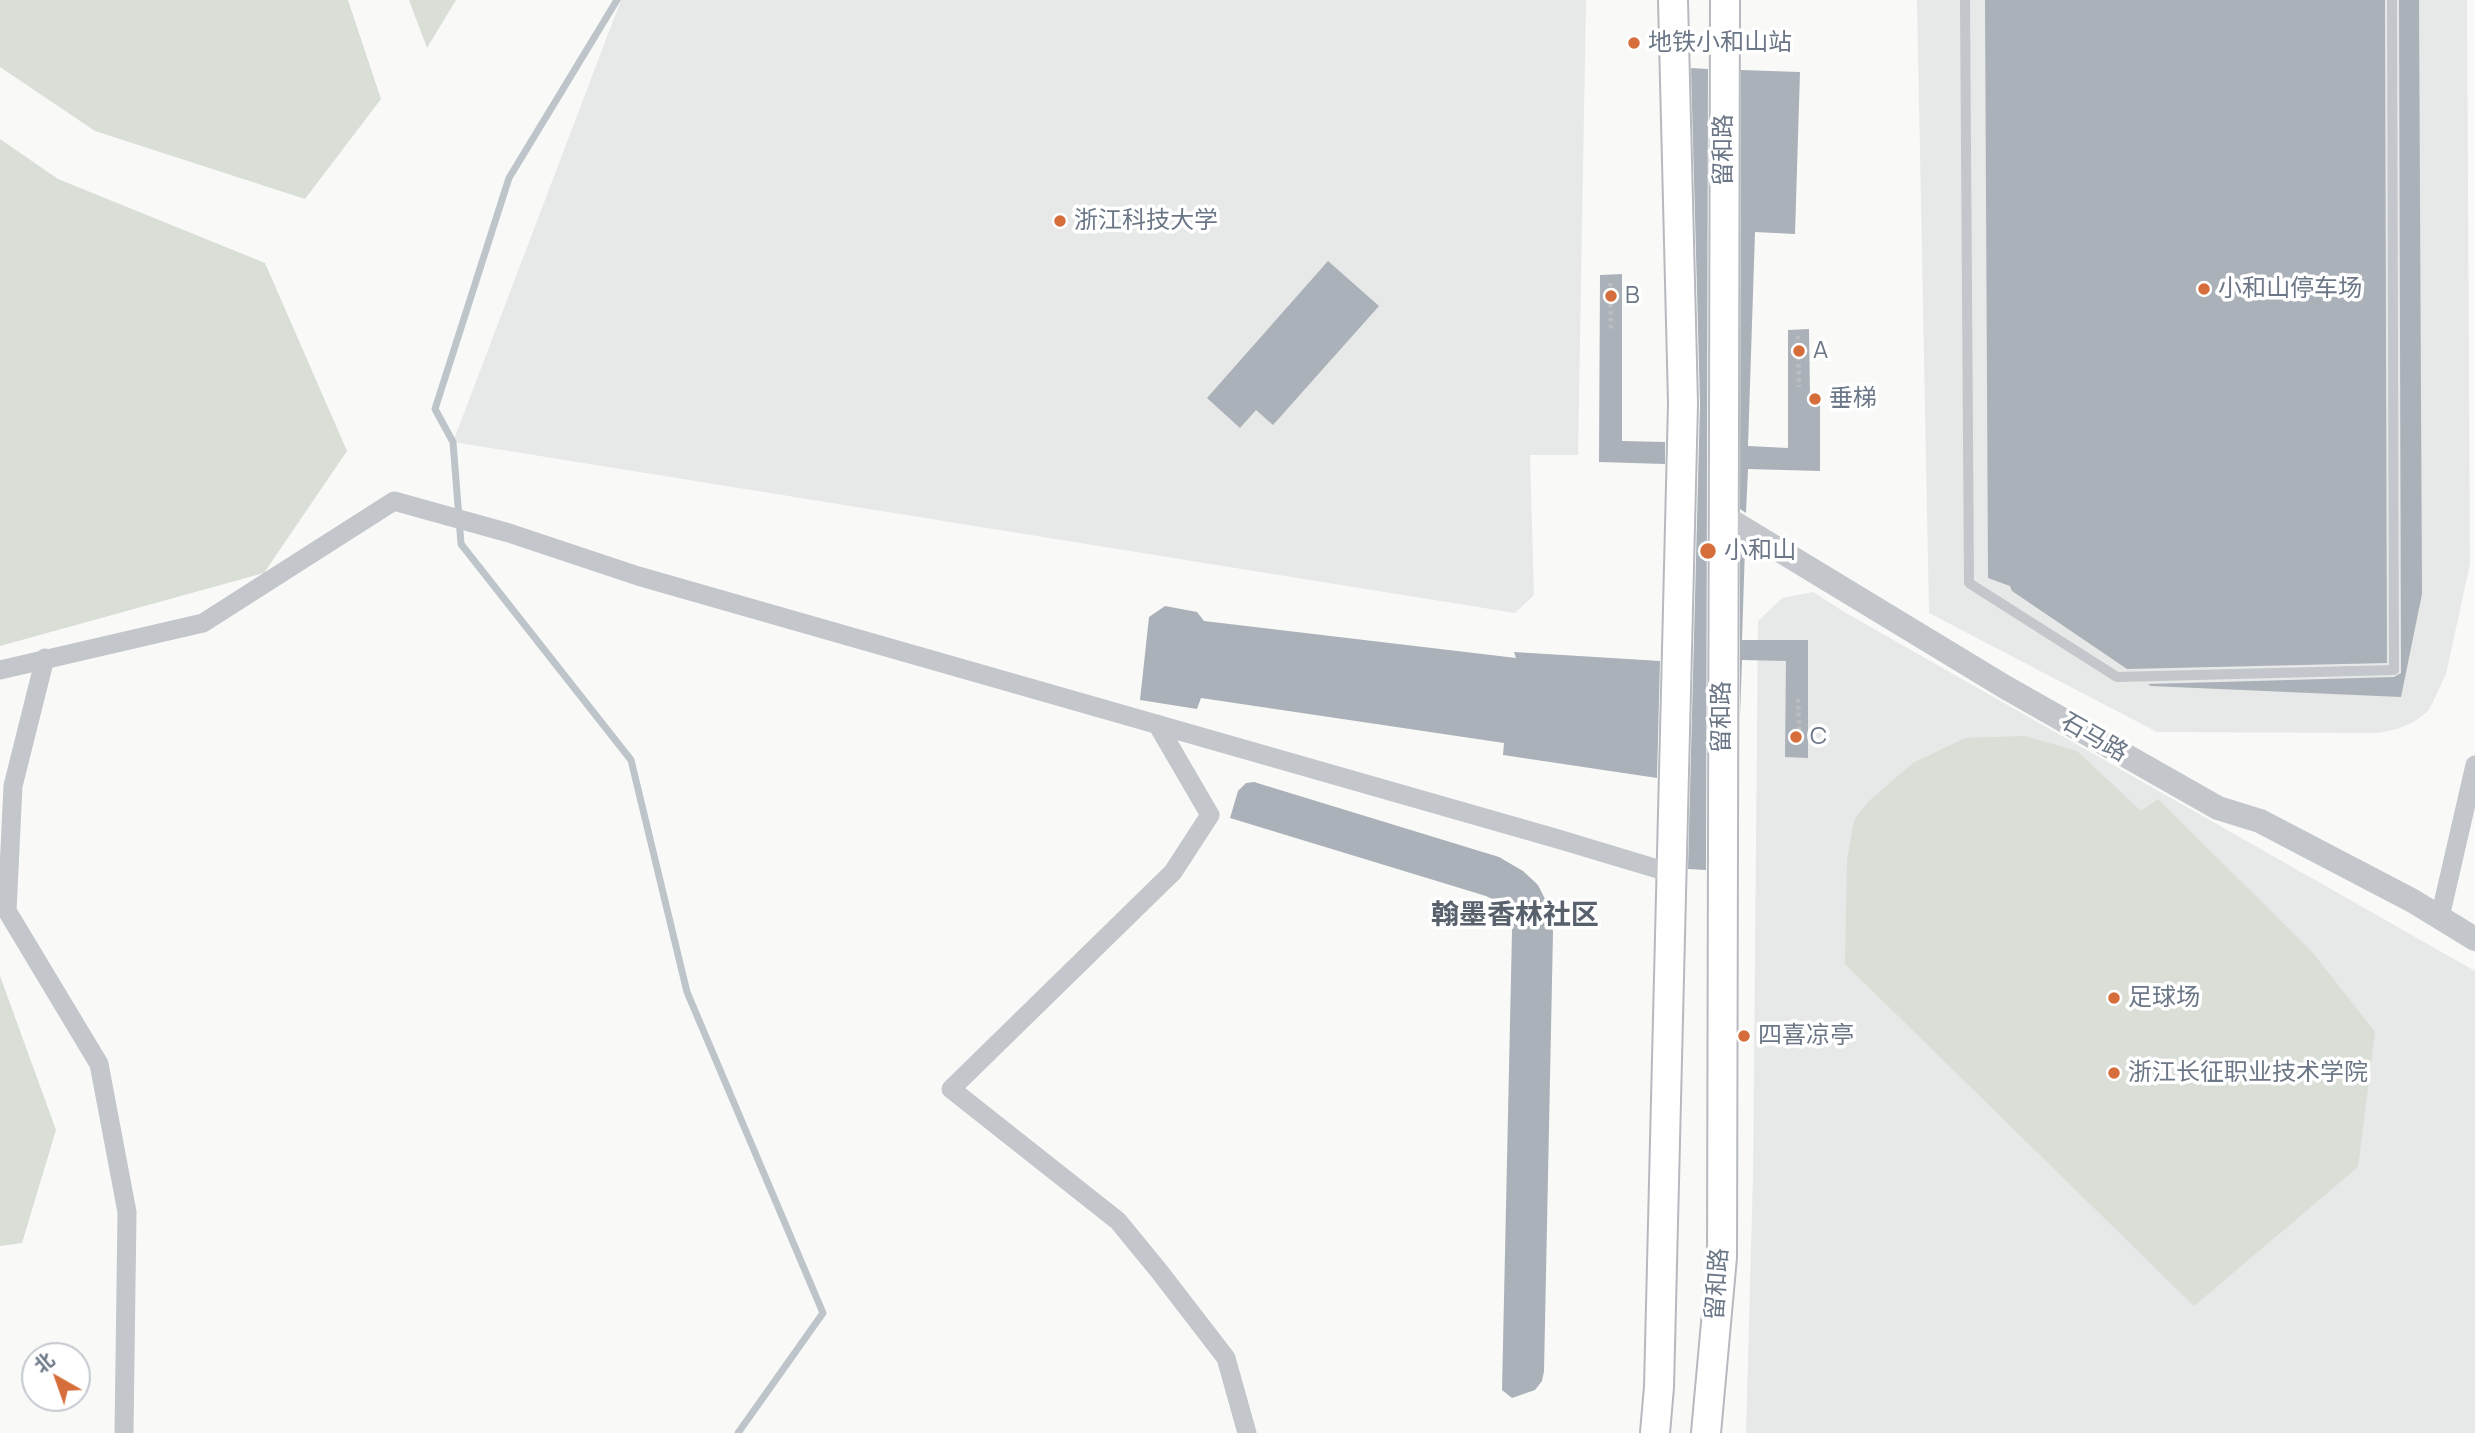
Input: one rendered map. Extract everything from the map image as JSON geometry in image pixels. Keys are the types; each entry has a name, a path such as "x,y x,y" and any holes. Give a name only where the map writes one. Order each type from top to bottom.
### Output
{"main road":[{"name":"留和路","path":"1656,1433 1683,403 1673,0"},
{"name":"留和路","path":"1706,1433 1722,1257 1725,0"}],"street":[{"path":"0,670 203,623 394,501 509,533 638,576 1671,873"},
{"name":"石马路","path":"1723,516 2005,687 2218,808 2260,821 2413,901 2475,939"},
{"path":"45,658 13,786 7,911 99,1064 127,1212 124,1433"},
{"path":"1157,724 1210,815 1173,872 951,1089 1118,1221 1226,1359 1248,1433"},
{"path":"2440,918 2475,765"}],"lane":[{"path":"1965,0 1969,583 2117,677 2394,670 2392,0"}],"path":[{"path":"1611,283 1611,331"},
{"path":"1798,336 1799,387"},
{"path":"1798,699 1800,748"}],"shaded area":[{"path":"0,0 348,0 381,99 305,199 95,131 0,67"},
{"path":"409,0 456,0 427,48"},
{"name":"浙江科技大学","path":"621,0 1586,0 1578,455 1530,455 1534,595 1515,613 453,442"},
{"name":"小和山停车场","path":"1917,0 2467,0 2470,564 2446,674 2429,710 2414,722 2378,733 2157,732 1929,613"},
{"path":"0,139 58,179 265,263 347,451 264,573 0,646"},
{"name":"浙江长征职业技术学院","path":"1813,592 2475,971 2475,1433 1746,1433 1753,1175 1758,621 1782,598"},
{"name":"足球场","path":"2025,736 2077,751 2141,811 2158,799 2313,953 2375,1032 2358,1167 2194,1306 1845,964 1847,860 1854,820 1869,801 1913,763 1965,738"},
{"path":"0,976 56,1130 22,1243 0,1246"}],"building":[{"name":"小和山停车场","path":"1985,0 2385,0 2387,663 2127,669 2012,591 2010,586 1988,578"},
{"path":"2399,0 2419,0 2422,594 2401,697 2151,686 2148,684 2394,677 2401,673"},
{"path":"1691,68 1708,69 1706,870 1688,869 1700,403"},
{"path":"1741,70 1800,72 1795,234 1755,232 1748,446 1788,448 1788,330 1809,329 1810,394 1820,394 1820,471 1748,469 1746,513 1740,509"},
{"path":"1328,261 1379,306 1273,425 1256,410 1240,428 1207,398"},
{"path":"1622,274 1622,441 1665,442 1665,464 1599,462 1600,275"},
{"path":"1740,544 1745,547 1742,640 1808,640 1808,758 1785,757 1786,661 1742,660 1740,716"},
{"path":"1165,606 1197,612 1204,621 1516,658 1514,652 1660,661 1657,778 1503,755 1504,743 1201,698 1197,709 1140,700 1149,617"},
{"path":"1254,782 1499,857 1523,871 1538,885 1549,907 1553,932 1544,1371 1542,1381 1535,1390 1512,1398 1502,1390 1512,931 1509,913 1498,902 1486,896 1230,818 1238,791 1246,783"}],"waterway":[{"path":"617,0 509,178 435,409 453,442 461,544 631,760 687,992 823,1313 738,1433"}],"place":[{"name":"地铁小和山站","path":"1634,43"},
{"name":"浙江科技大学","path":"1060,221"},
{"name":"小和山停车场","path":"2204,289"},
{"name":"B","path":"1611,296"},
{"name":"A","path":"1799,351"},
{"name":"垂梯","path":"1815,399"},
{"name":"小和山","path":"1708,551"},
{"name":"C","path":"1796,737"},
{"name":"足球场","path":"2114,998"},
{"name":"四喜凉亭","path":"1744,1036"},
{"name":"浙江长征职业技术学院","path":"2114,1073"}],"district":[{"name":"翰墨香林社区","path":"1515,916"}]}
